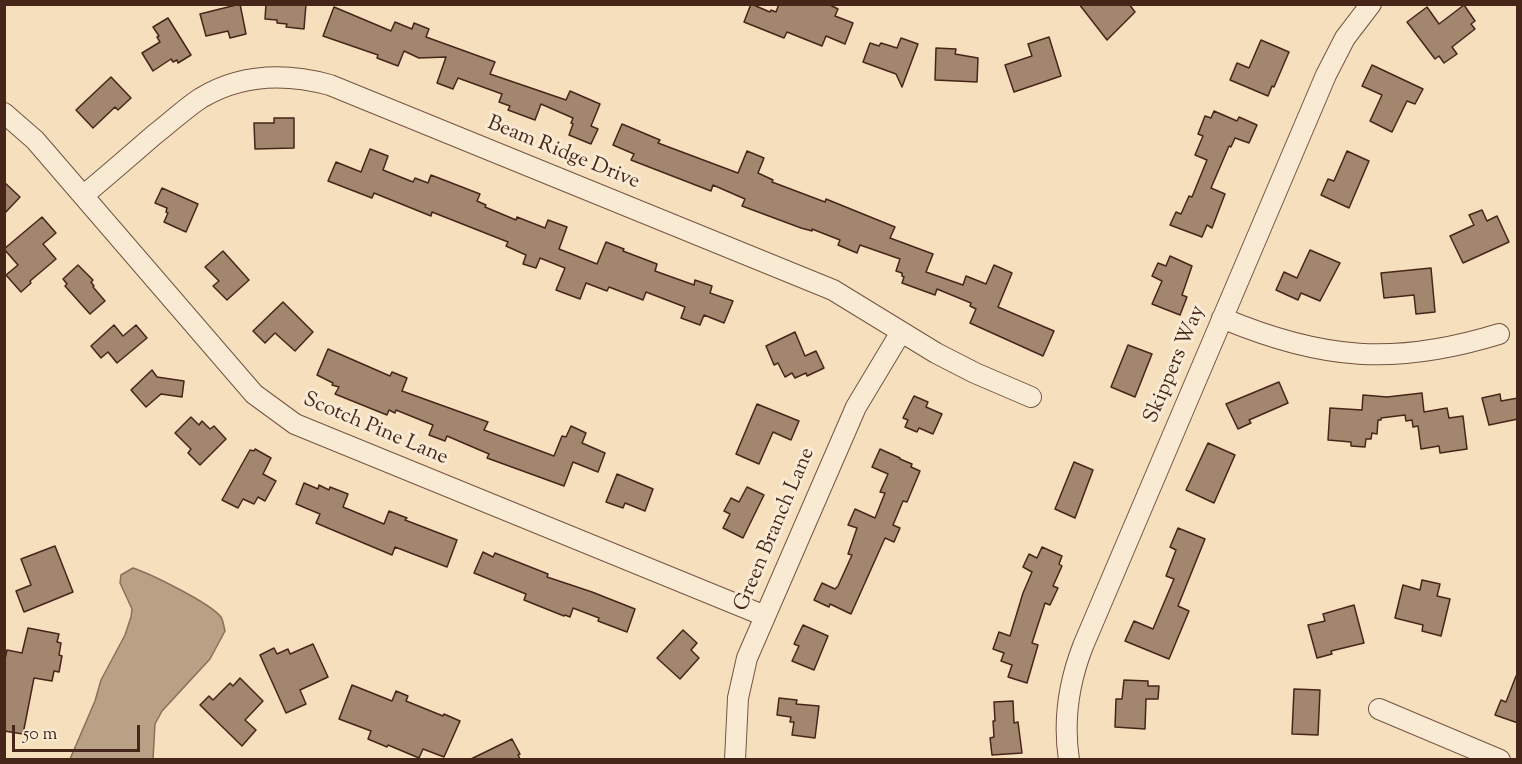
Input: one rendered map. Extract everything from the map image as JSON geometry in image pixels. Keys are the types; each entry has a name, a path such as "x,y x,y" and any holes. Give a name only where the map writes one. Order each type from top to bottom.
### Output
{"street":[{"name":"Skippers Way","path":"1069,759 1067,718 1069,694 1077,661 1326,75 1346,38 1371,4"},
{"name":"Beam Ridge Drive","path":"84,195 187,108 207,95 236,82 259,78 275,76 307,79 330,85 811,280 833,290 900,332 975,373 1031,397"},
{"name":"Scotch Pine Lane","path":"4,112 35,140 84,195 254,394 295,424 765,616"},
{"path":"1222,318 1264,335 1301,345 1370,355 1432,351 1499,334"},
{"name":"Green Branch Lane","path":"735,759 740,683 747,658 856,407 900,332"},
{"path":"1379,709 1500,759"}],"shaded area":[{"path":"133,568 166,582 205,604 221,617 225,631 210,659 162,711 155,724 153,759 70,759 95,701 101,680 125,635 131,617 132,609 120,583 121,575"}],"building":[{"path":"240,4 246,34 230,38 228,31 206,36 200,14"},
{"path":"266,4 306,4 304,29 286,27 287,24 277,23 277,20 265,19"},
{"path":"751,4 770,12 771,10 776,12 779,4 828,4 838,9 835,16 853,23 845,44 826,36 822,46 787,32 784,38 744,22"},
{"path":"1079,4 1129,4 1135,12 1107,40"},
{"path":"1464,5 1475,21 1471,24 1475,29 1452,47 1457,54 1444,63 1439,56 1435,59 1407,22 1427,7 1439,24"},
{"path":"334,7 391,31 395,22 412,29 414,23 429,29 426,37 495,62 490,74 566,100 570,91 600,104 591,126 598,129 591,144 569,135 573,118 541,104 535,120 508,110 510,106 499,102 502,94 458,78 453,89 437,83 446,57 419,58 404,51 398,66 377,58 378,55 323,36"},
{"path":"168,18 191,55 178,63 177,60 173,62 171,59 153,71 142,53 160,42 153,27"},
{"path":"1049,37 1061,76 1014,92 1005,65 1032,56 1028,44"},
{"path":"901,38 918,44 902,87 896,74 863,62 870,43 879,46 881,43 897,48"},
{"path":"1261,40 1289,52 1268,96 1230,80 1237,63 1249,68"},
{"path":"936,48 956,49 955,54 978,58 977,82 935,80"},
{"path":"1372,65 1423,89 1415,104 1407,101 1392,132 1370,121 1382,95 1362,86"},
{"path":"111,77 131,98 118,110 115,107 93,128 76,110"},
{"path":"1214,111 1237,121 1239,117 1257,125 1249,143 1235,138 1231,147 1229,146 1211,188 1225,194 1212,228 1207,225 1202,237 1170,225 1176,212 1181,214 1189,196 1192,197 1207,160 1195,155 1203,136 1198,134 1205,116 1211,118"},
{"path":"274,118 294,118 294,148 255,149 254,123 274,123"},
{"path":"622,124 660,140 658,143 738,173 747,151 764,158 758,173 773,180 772,182 825,202 826,199 895,227 890,238 933,254 926,272 963,285 966,276 986,284 994,265 1012,273 998,307 1054,331 1043,356 970,323 976,309 970,306 971,303 937,289 935,295 902,283 904,277 902,273 896,271 900,259 860,245 857,253 838,245 840,240 742,206 745,199 713,185 711,191 631,160 634,154 613,145"},
{"path":"370,149 388,156 383,170 413,182 415,178 428,183 431,175 480,194 477,201 486,205 485,207 516,220 517,217 545,228 548,220 567,227 559,249 597,264 606,242 657,264 655,271 694,285 695,280 712,286 710,293 733,301 724,323 704,315 700,325 681,318 685,307 646,292 643,300 609,287 607,291 586,283 580,299 556,290 565,268 540,258 536,268 523,264 526,255 506,246 508,242 432,212 431,216 374,193 372,198 328,181 336,162 361,172"},
{"path":"1347,151 1369,161 1349,208 1321,195 1328,179 1334,181"},
{"path":"4,182 20,197 4,214"},
{"path":"162,188 198,204 186,232 164,222 168,213 167,208 155,203"},
{"path":"1482,210 1487,221 1497,216 1509,242 1463,263 1450,236 1474,225 1469,215"},
{"path":"42,217 56,233 43,244 56,259 30,281 31,283 21,292 6,275 18,265 4,249"},
{"path":"1310,250 1340,263 1320,301 1301,293 1298,300 1276,290 1284,272 1297,278"},
{"path":"223,251 249,280 227,300 213,286 219,281 205,267"},
{"path":"1170,256 1192,266 1182,295 1187,297 1180,315 1152,304 1162,281 1152,276 1158,263 1166,266"},
{"path":"78,265 93,280 91,282 93,287 105,301 90,314 65,286 67,284 63,279"},
{"path":"1431,268 1435,312 1416,314 1414,295 1384,298 1381,273"},
{"path":"283,302 313,332 295,351 275,333 265,343 253,331"},
{"path":"114,325 123,336 136,325 147,338 117,363 108,352 101,358 91,346"},
{"path":"795,332 805,356 816,351 824,368 807,376 806,373 795,378 792,373 785,377 778,363 774,365 766,346"},
{"path":"1128,345 1152,354 1135,397 1111,387"},
{"path":"328,349 390,376 392,372 407,378 402,391 488,422 484,430 554,456 562,436 566,437 571,426 586,433 582,443 605,453 598,472 573,462 564,486 487,458 489,454 447,436 445,441 429,435 433,425 396,410 395,413 389,410 387,415 335,394 339,387 317,375"},
{"path":"152,370 157,377 184,381 182,397 161,394 146,407 131,390"},
{"path":"1279,382 1288,403 1249,420 1251,423 1238,429 1226,404"},
{"path":"1422,393 1424,412 1447,408 1449,418 1463,416 1467,449 1440,453 1439,446 1421,449 1418,426 1413,427 1412,420 1406,421 1405,415 1378,420 1377,434 1372,433 1371,439 1366,439 1365,447 1351,446 1351,442 1328,440 1330,408 1362,410 1363,395 1387,397"},
{"path":"1500,394 1501,401 1518,398 1518,419 1489,425 1482,398"},
{"path":"914,396 928,402 926,407 942,414 933,434 919,428 917,432 905,427 908,420 903,418"},
{"path":"757,404 799,421 791,440 773,432 759,464 736,454"},
{"path":"191,417 199,425 202,421 210,429 214,426 226,439 200,465 188,453 191,449 175,433"},
{"path":"1208,443 1235,455 1214,503 1186,490"},
{"path":"255,449 271,458 263,474 276,481 265,501 258,497 254,504 243,499 238,508 222,500 250,450"},
{"path":"880,449 912,464 911,467 920,471 907,502 903,501 893,525 900,528 894,542 885,538 851,614 830,604 829,607 814,600 822,583 835,589 838,586 852,555 848,554 857,528 848,525 855,509 875,518 885,493 880,492 888,474 872,467"},
{"path":"1074,462 1093,470 1075,518 1055,509"},
{"path":"617,474 653,489 645,511 625,503 623,508 606,502"},
{"path":"304,483 318,489 319,485 329,490 330,487 348,494 343,507 384,524 389,511 407,518 405,520 457,540 447,567 395,547 392,555 316,523 320,514 296,504"},
{"path":"747,487 764,495 743,538 723,528 730,514 724,511 731,498 739,502"},
{"path":"1178,528 1205,539 1178,606 1189,611 1169,659 1125,641 1134,621 1153,629 1174,579 1166,576 1176,550 1170,547"},
{"path":"55,546 73,592 24,612 16,591 31,585 21,559"},
{"path":"1042,547 1062,556 1059,564 1062,566 1053,586 1058,588 1050,605 1045,603 1032,643 1038,645 1027,683 1008,677 1012,665 1001,661 1004,653 993,649 999,632 1010,636 1032,572 1023,567 1029,554 1037,558"},
{"path":"483,552 493,557 495,553 548,574 547,577 635,609 627,632 573,608 570,617 564,616 524,600 526,594 474,573"},
{"path":"1422,580 1440,584 1437,596 1450,599 1441,636 1422,631 1423,625 1395,618 1403,585 1420,590"},
{"path":"1354,605 1364,643 1331,651 1332,654 1317,658 1308,625 1325,621 1323,614"},
{"path":"803,625 828,636 814,670 792,661 799,646 794,644"},
{"path":"28,628 59,634 57,642 61,643 59,655 62,656 59,672 54,671 52,681 34,678 23,734 4,731 4,664 7,650 22,653"},
{"path":"683,630 697,643 691,650 699,658 680,679 657,658"},
{"path":"313,644 328,677 300,690 306,704 286,713 260,655 274,648 277,654 288,649 290,654"},
{"path":"1516,676 1518,677 1518,723 1495,715 1501,700 1506,702"},
{"path":"240,678 263,701 245,720 256,730 242,746 200,705 209,696 213,700 230,683 233,686"},
{"path":"1124,680 1148,681 1148,686 1159,686 1158,699 1146,699 1145,729 1115,727 1116,699 1122,699"},
{"path":"352,685 392,701 396,691 408,696 406,701 460,721 444,757 423,749 419,758 388,745 387,747 368,739 371,731 339,719"},
{"path":"1294,689 1320,690 1318,735 1292,734"},
{"path":"779,698 797,700 796,704 819,706 815,738 792,735 794,722 790,722 791,717 777,715"},
{"path":"1013,701 1014,723 1018,722 1022,753 992,755 990,738 994,737 994,702"},
{"path":"512,739 520,754 518,755 520,759 471,759"}]}
